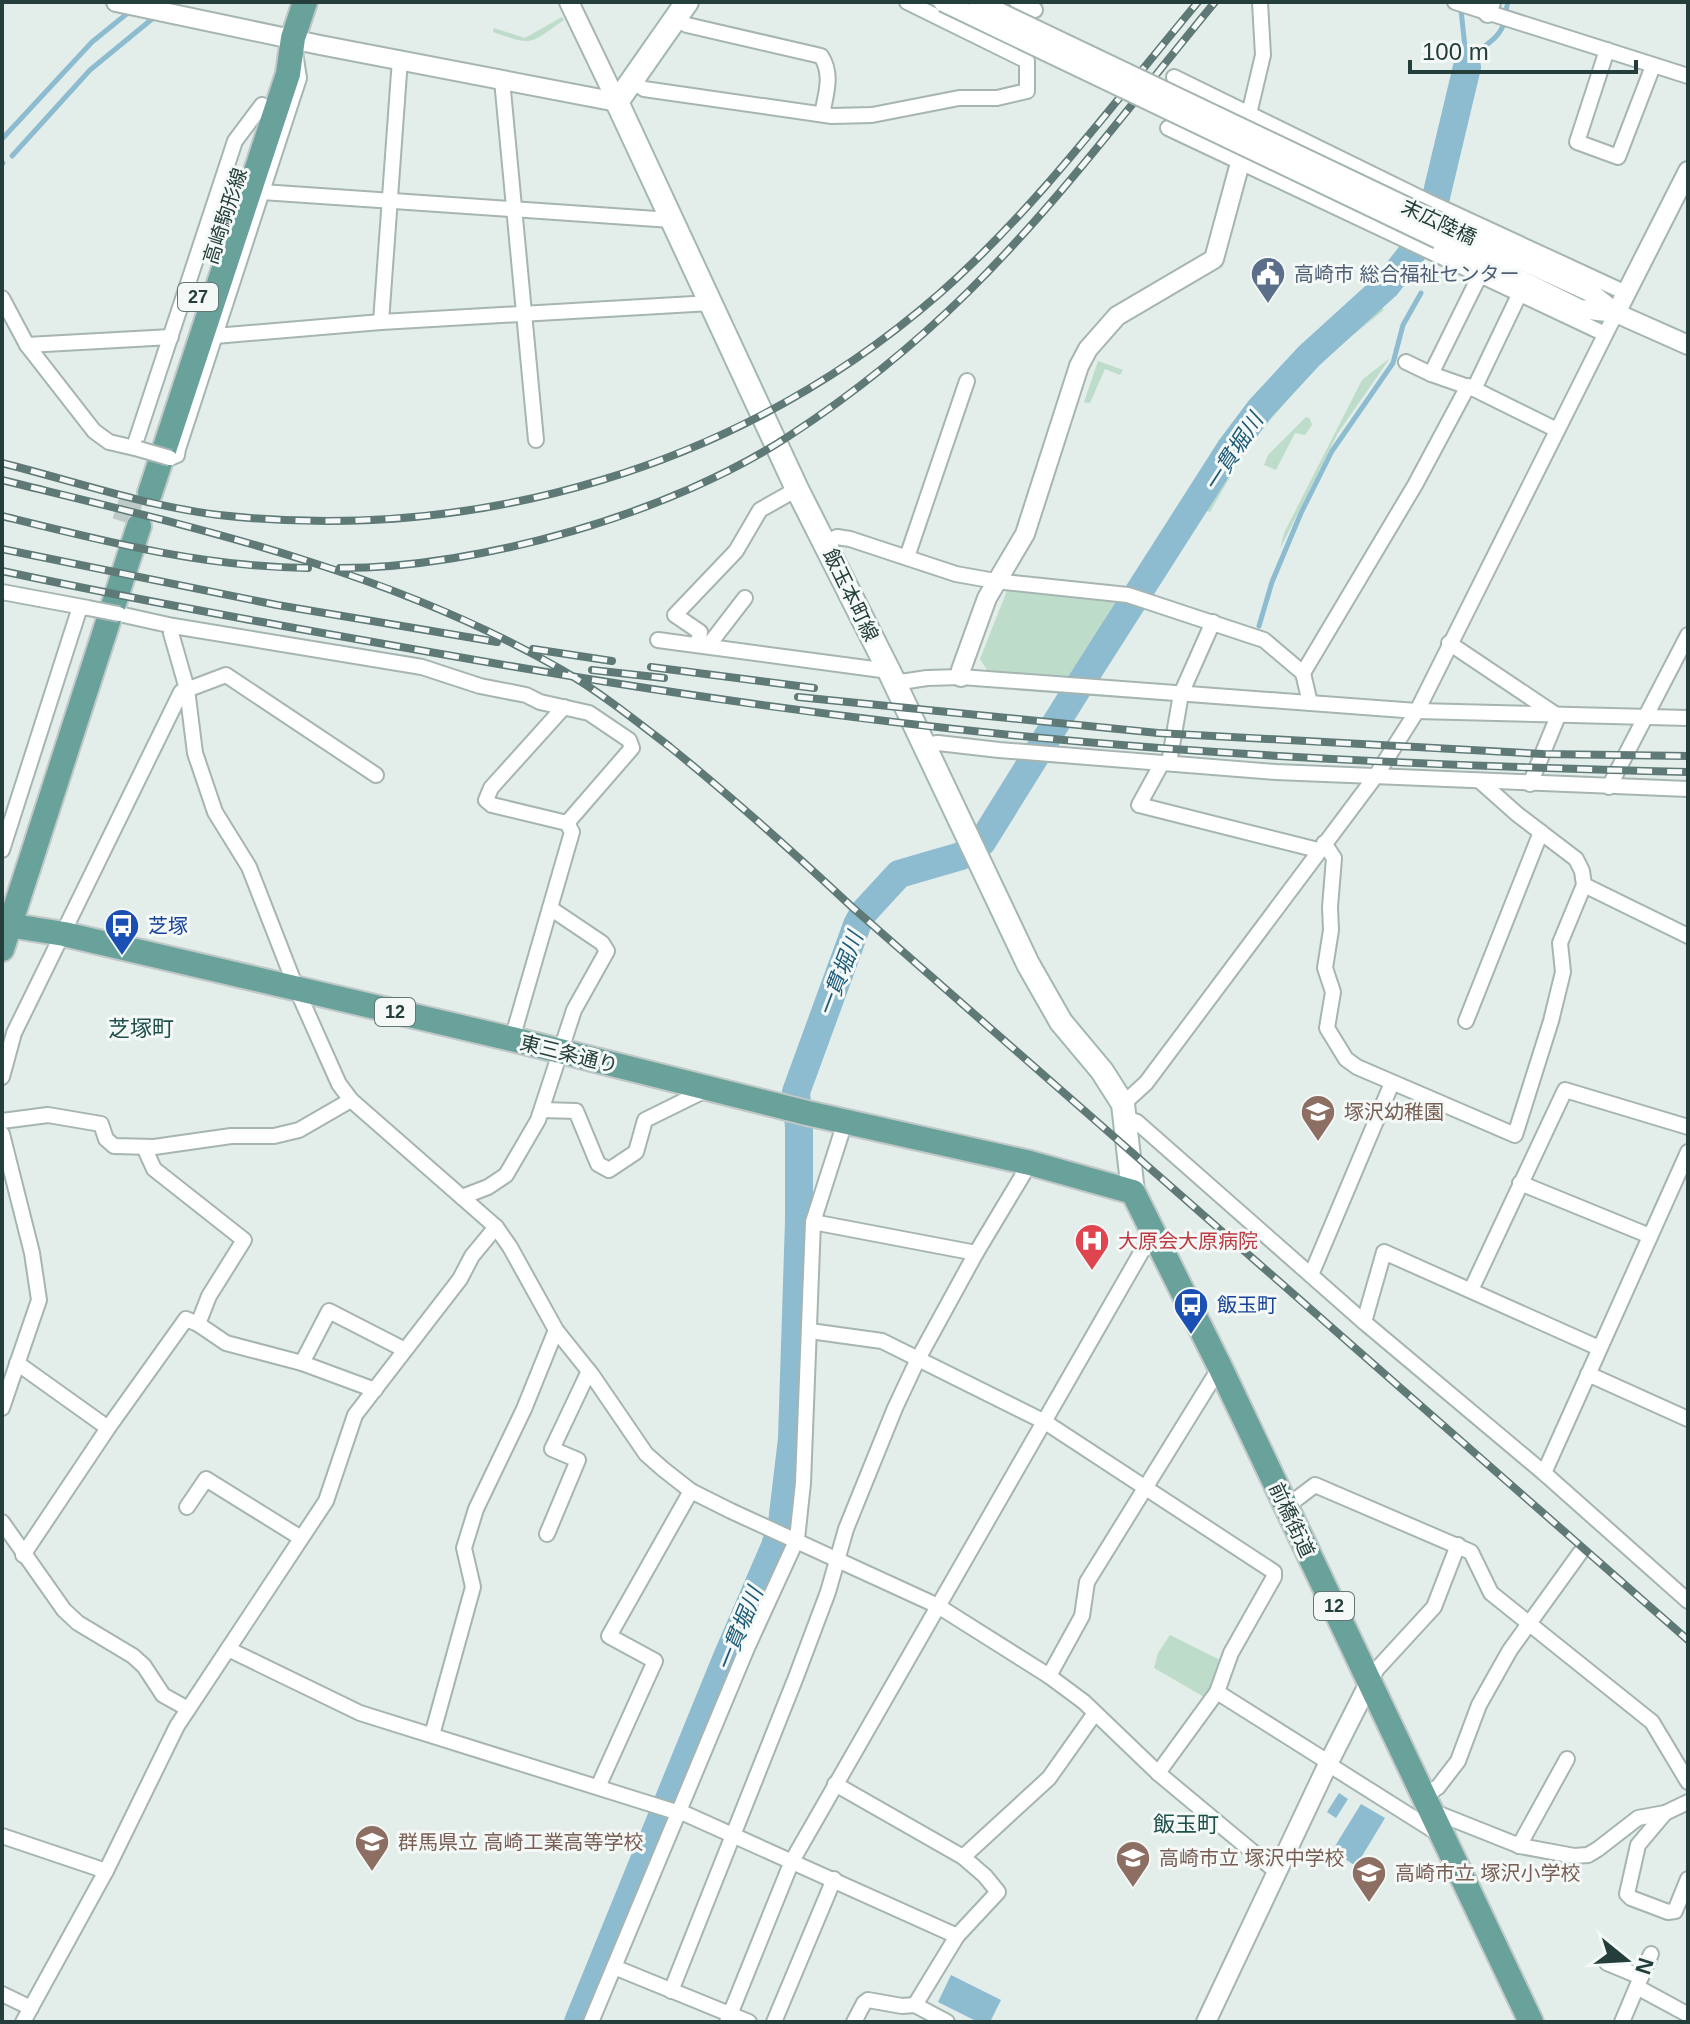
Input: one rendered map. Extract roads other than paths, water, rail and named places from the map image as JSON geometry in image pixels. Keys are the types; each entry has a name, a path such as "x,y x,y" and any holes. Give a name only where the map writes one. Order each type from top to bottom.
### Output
{"main road":[{"name":"高崎駒形線","path":"142,491 288,74 293,38 305,2"},
{"path":"617,102 681,10"},
{"name":"飯玉本町線","path":"617,102 797,489 892,677 1028,964 1050,1006 1102,1071 1123,1111 1133,1192"},
{"path":"2,893 12,846 131,524"},
{"path":"2,949 12,846"},
{"name":"東三条通り","path":"6,925 64,934 512,1039 845,1122 1030,1163 1133,1192"},
{"name":"前橋街道","path":"1133,1192 1220,1367 1531,2022"}],"street":[{"path":"569,2 617,102"},
{"path":"632,81 644,89 832,116 872,115 959,98 997,98 1027,91 1027,61 907,2"},
{"name":"末広陸橋","path":"943,2 1432,232 1590,292 1616,313 1688,345"},
{"name":"末広陸橋","path":"978,2 1432,232"},
{"path":"1017,2 1035,10"},
{"path":"961,677 966,655 995,581 1008,566 1025,534 1079,366 1088,349 1117,316 1214,259 1240,163 1263,55 1260,2"},
{"path":"1455,2 1489,7 1688,76"},
{"path":"122,3 617,102"},
{"path":"681,10 687,25 821,56 828,74 822,114"},
{"path":"1607,50 1577,142 1618,157 1653,66"},
{"path":"381,322 400,59"},
{"path":"1174,77 1427,201 1432,232 1480,275 1605,334"},
{"path":"502,80 536,440"},
{"path":"136,448 235,141 277,105"},
{"path":"2,298 27,345 101,437 170,458 177,455 262,192 277,105"},
{"path":"1168,128 1240,163 1432,232 1626,293"},
{"path":"1688,171 1417,711 1375,777 1123,1111 1688,1601"},
{"path":"262,192 671,220"},
{"path":"1431,374 1480,275"},
{"path":"1303,673 1471,387 1520,293"},
{"path":"215,336 381,322 711,303"},
{"path":"27,345 171,337"},
{"path":"1406,362 1471,387 1557,430"},
{"path":"907,557 967,381"},
{"path":"703,645 700,632 675,615 736,551 760,510 797,489"},
{"path":"826,543 837,537 850,539 956,574 995,581 1144,599 1264,640 1303,673 1310,703"},
{"path":"2,592 173,626 422,667 480,686 589,713 629,740 632,748 567,823"},
{"path":"703,645 745,598"},
{"path":"84,608 12,846 46,842 121,614"},
{"path":"1213,622 1181,694 1166,763 1139,805 1321,846 1334,858 1331,930 1325,968 1333,992 1327,1028 1346,1059 1392,1083 1539,1145"},
{"path":"173,626 171,633 187,689 195,753 215,812 249,867 297,990 339,1084 351,1100 496,1227 556,1330 589,1371 646,1454 691,1491 938,1606 1049,1676 1095,1713 1158,1773 1277,1872"},
{"path":"1609,787 1688,635"},
{"path":"658,640 892,677 961,677 1417,711 1688,718"},
{"path":"1449,643 1558,716"},
{"path":"2,1077 14,1033 181,692 226,675 376,775"},
{"path":"512,1039 572,832 567,823 492,805 486,800 491,788 564,707"},
{"path":"1530,784 1558,716"},
{"path":"922,745 938,743 1276,772 1688,789"},
{"path":"1481,782 1576,859 1584,885 1560,943 1563,972 1515,1135"},
{"path":"1466,1021 1541,832"},
{"path":"1584,885 1688,936"},
{"path":"462,1197 488,1187 506,1175 542,1110 574,1010 607,951 602,943 550,908"},
{"path":"1311,1275 1392,1083"},
{"path":"542,1110 576,1111 598,1164 609,1170 636,1152 645,1120 708,1088"},
{"path":"1471,1290 1565,1090 1688,1127"},
{"path":"2,1121 48,1115 77,1119 101,1124 106,1139 114,1146 144,1147 231,1136 274,1136 299,1130 351,1100"},
{"path":"591,2022 676,1811 794,1538 803,1483 813,1222 845,1122"},
{"path":"2,1134 32,1253 39,1300 2,1408"},
{"path":"144,1147 154,1169 244,1240 209,1296 198,1324"},
{"path":"1544,1473 1687,1157"},
{"path":"671,1991 801,1663 846,1529 918,1359 1030,1163"},
{"path":"1520,1183 1650,1236"},
{"path":"813,1222 976,1253"},
{"path":"23,2022 106,1871 177,1726 326,1501 355,1415 496,1227"},
{"path":"728,2018 792,1861 1142,1251 1157,1240"},
{"path":"1364,1322 1384,1252 1599,1348"},
{"path":"302,1363 329,1311 405,1350"},
{"path":"23,1555 186,1319 226,1343 302,1363 375,1390"},
{"path":"432,1735 473,1587 464,1548 476,1509 524,1409 556,1330"},
{"path":"810,1331 882,1341 1045,1422 1274,1572 1231,1653 1217,1692 1158,1773"},
{"path":"17,1363 108,1428"},
{"path":"1049,1676 1082,1616 1087,1582 1220,1367"},
{"path":"547,1534 578,1460 552,1449 589,1371"},
{"path":"1588,1374 1688,1419"},
{"path":"187,1507 206,1479 301,1538"},
{"path":"1286,1507 1315,1485 1471,1552 1491,1593 1652,1722 1688,1782"},
{"path":"598,1787 655,1661 609,1636 691,1491"},
{"path":"2,1522 64,1610 78,1623 133,1656 144,1666 163,1695 188,1709"},
{"path":"1206,2022 1370,1681 1377,1669 1434,1607 1458,1545"},
{"path":"1580,1553 1528,1622 1479,1705 1458,1761 1428,1803 1519,1846 1574,1856 1588,1855 1638,1818 1665,1813 1688,1802"},
{"path":"228,1649 345,1707 676,1811 957,1936"},
{"path":"1217,1692 1443,1837"},
{"path":"963,1857 1049,1778 1095,1713"},
{"path":"1519,1846 1567,1759"},
{"path":"835,1784 963,1857 998,1892 957,1936 915,2005"},
{"path":"1665,1813 1638,1845 1627,1894 1668,1912 1675,1911 1688,1879"},
{"path":"2,1836 106,1871"},
{"path":"774,2022 834,1879"},
{"path":"1622,2022 1651,1954"},
{"path":"1607,1963 1687,2014"},
{"path":"614,1967 728,2018 749,2022"},
{"path":"2,1994 31,2008"},
{"path":"854,2022 868,2000 915,2005 947,2022"}],"water":[{"path":"1339,1793 1348,1799 1336,1818 1327,1812"},
{"path":"1361,1804 1385,1818 1356,1866 1332,1851"},
{"path":"951,1975 1001,2000 990,2022 978,2022 938,2002"}],"waterway":[{"path":"1506,10 1508,2"},
{"name":"一貫堀川","path":"1461,10 1467,66"},
{"path":"2,139 92,42 129,12"},
{"path":"12,156 90,70 152,19"},
{"path":"1467,67 1476,54 1497,36 1504,23"},
{"name":"一貫堀川","path":"578,2022 782,1523 792,1439 799,1221 796,1092 857,925 864,912 899,874 961,856 982,842 1230,449 1260,409 1309,356 1386,286 1412,253 1436,197 1467,67"},
{"path":"1259,626 1272,582 1301,513 1332,451 1393,363 1403,325 1421,293"}],"tunnel":[{"path":"124,522 135,489"}],"railway":[{"path":"2,463 192,511 316,521 413,517 509,503 602,480 693,447 780,405 862,354 939,294 1042,190 1198,2"},
{"path":"340,568 453,558 513,547 573,531 689,489 742,464 789,436 882,368 968,292 1065,187 1215,2"},
{"path":"2,480 218,534 359,578 496,635 562,670 604,697 740,806 1688,1640"},
{"path":"2,516 192,558 308,568"},
{"path":"2,549 277,605 497,642"},
{"path":"2,571 241,618 565,675 904,723 1225,753 1688,772"},
{"path":"533,649 612,661"},
{"path":"651,667 814,688"},
{"path":"592,670 664,678"},
{"path":"798,697 1158,733 1543,754 1688,756"}],"place":[{"name":"高崎市 総合福祉センター","path":"1268,305"},
{"name":"芝塚","path":"122,957"},
{"name":"塚沢幼稚園","path":"1318,1143"},
{"name":"大原会大原病院","path":"1092,1272"},
{"name":"飯玉町","path":"1191,1336"},
{"name":"群馬県立 高崎工業高等学校","path":"372,1873"},
{"name":"高崎市立 塚沢中学校","path":"1133,1889"},
{"name":"高崎市立 塚沢小学校","path":"1369,1904"}],"district":[{"name":"芝塚町","path":"141,1028"},
{"name":"飯玉町","path":"1186,1824"}]}
